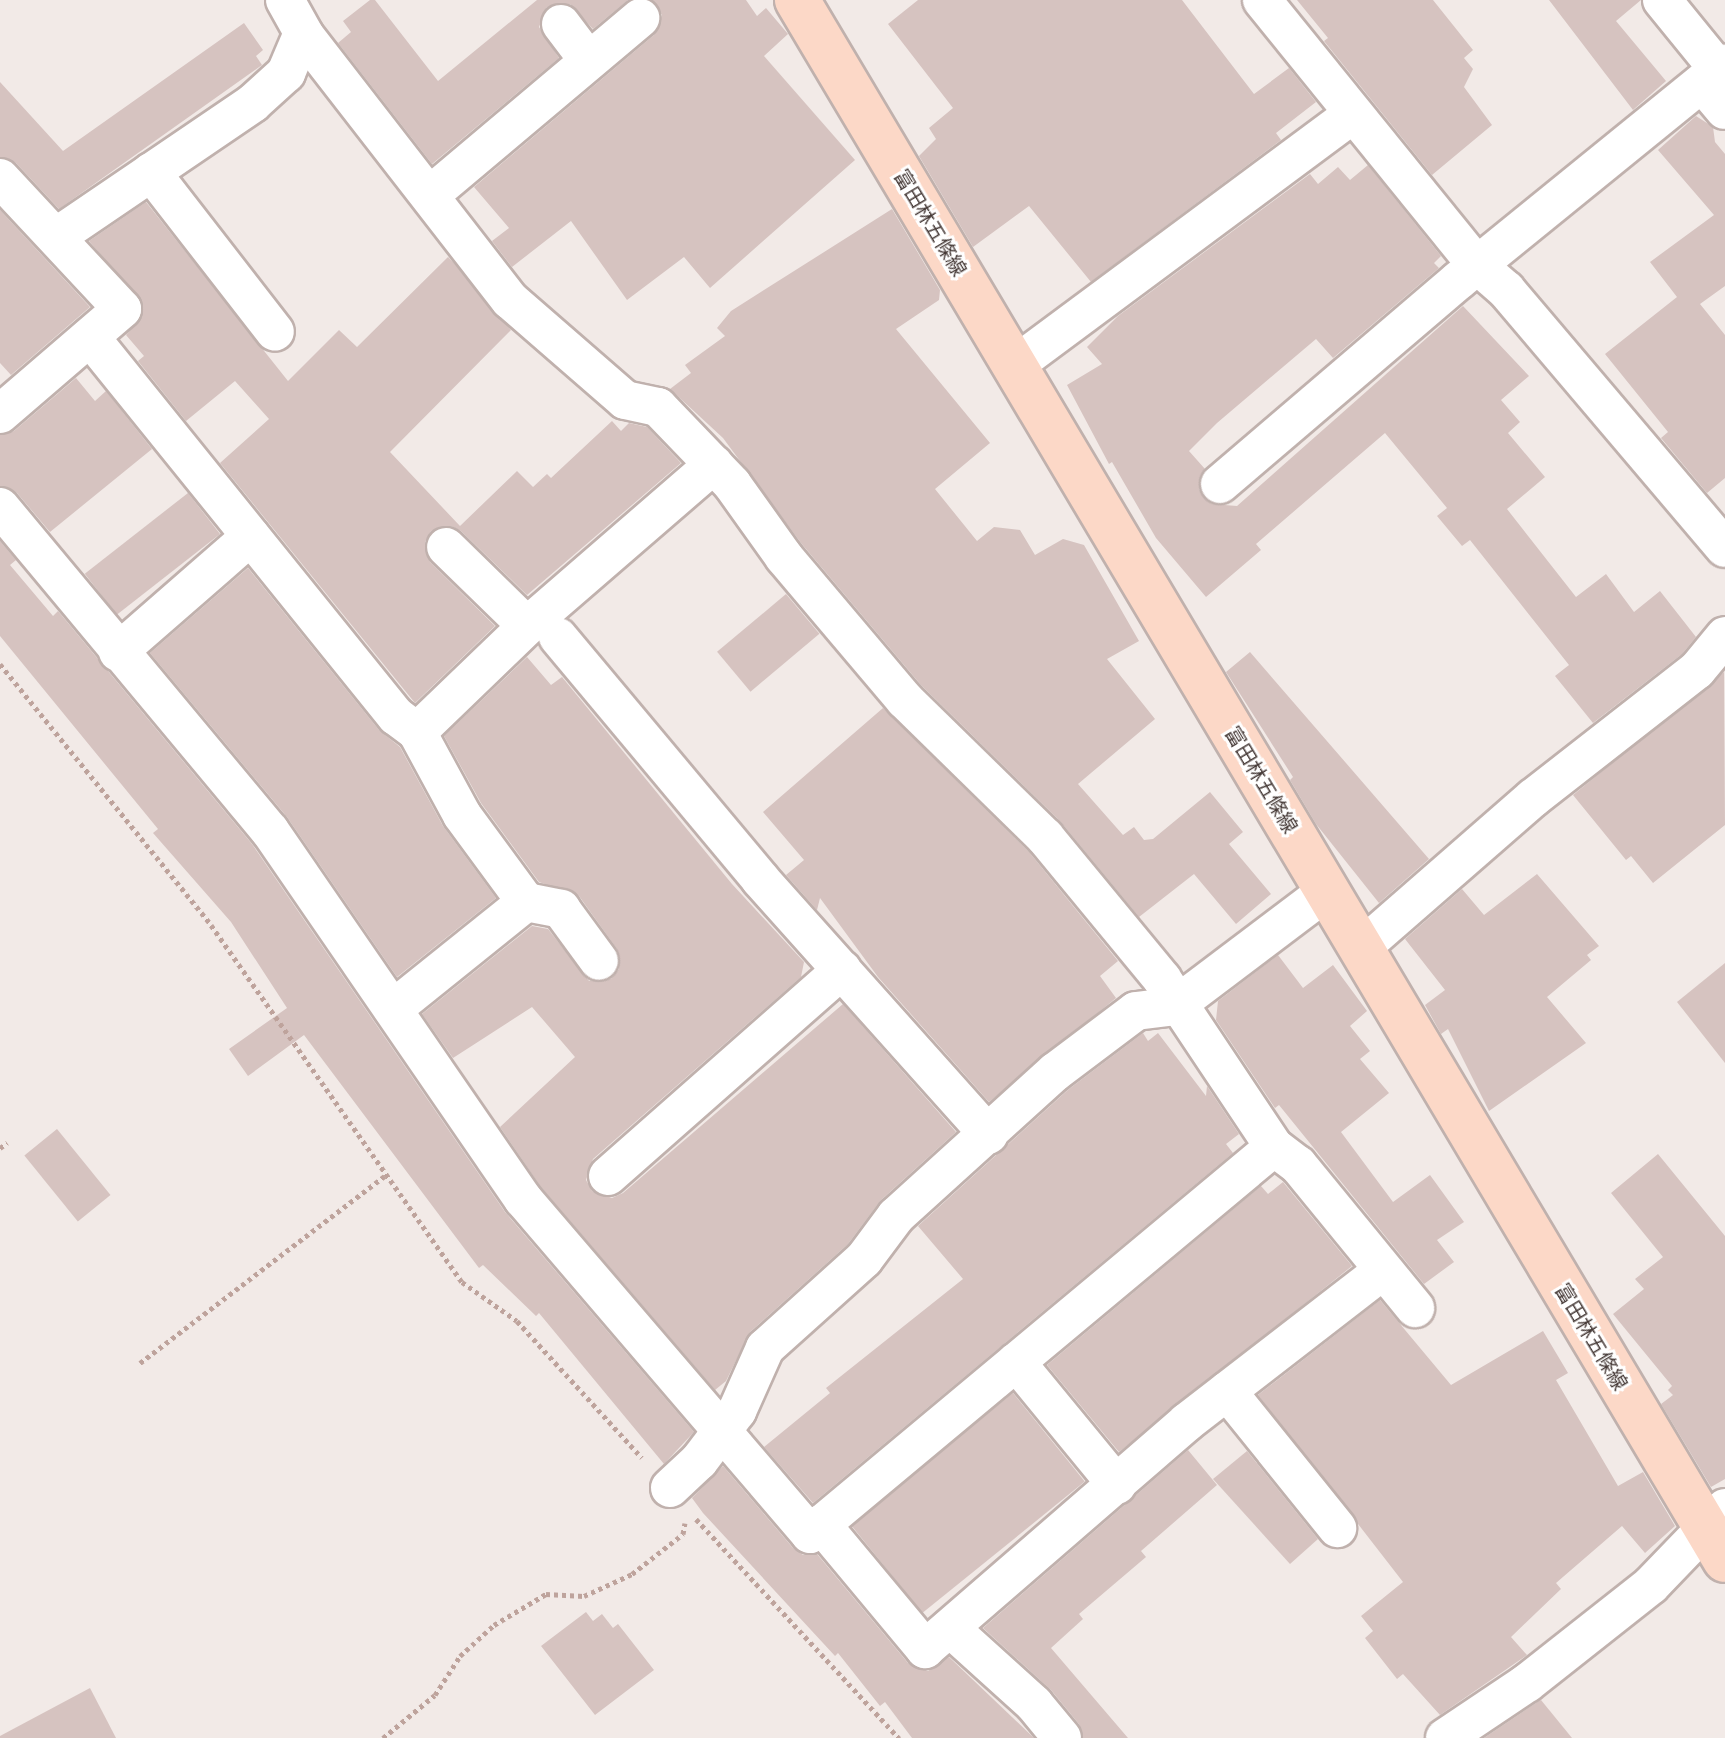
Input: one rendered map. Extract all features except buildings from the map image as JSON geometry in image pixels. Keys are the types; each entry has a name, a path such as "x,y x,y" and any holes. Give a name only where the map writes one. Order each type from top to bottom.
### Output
{"main road":[{"name":"富田林五條線","path":"797,0 1361,948 1718,1531"}],"street":[{"path":"285,0 303,33 510,300 625,400 658,407 714,464 876,667 970,769 1045,837 1162,979 1175,1006 1274,1147 1298,1165 1381,1272 1415,1308"},
{"path":"1262,0 1352,115 1480,268 1506,290 1725,548"},
{"path":"1220,484 1459,280 1480,268 1718,81 1662,0"},
{"path":"430,195 640,18"},
{"path":"561,24 589,61"},
{"path":"56,237 253,103 286,73 303,33"},
{"path":"1015,365 1352,115"},
{"path":"151,172 275,332"},
{"path":"0,178 122,309 0,414"},
{"path":"90,337 396,716 417,732 462,815 526,902 561,909 599,961"},
{"path":"417,732 542,632 714,464"},
{"path":"0,507 270,831 523,1199 810,1534 1274,1147"},
{"path":"118,652 251,536"},
{"path":"446,547 542,632 989,1135"},
{"path":"1361,948 1533,798 1697,670 1725,636"},
{"path":"678,1498 723,1430 765,1348 783,1327 864,1259 896,1216 1055,1072 1136,1011 1175,1006 1327,891"},
{"path":"393,1009 526,902"},
{"path":"608,1176 842,970"},
{"path":"821,1524 925,1649 1227,1391 1381,1272"},
{"path":"1016,1362 1117,1485"},
{"path":"1227,1391 1337,1528"},
{"path":"1445,1738 1527,1683 1718,1531"},
{"path":"950,1628 1034,1704 1062,1738"}],"path":[{"path":"0,664 211,925 462,1282 517,1321 899,1738"},
{"path":"0,1148 7,1143"},
{"path":"140,1363 385,1176"},
{"path":"383,1738 435,1695 460,1656 494,1625 546,1594 584,1596 632,1574 683,1534 678,1498"}]}
